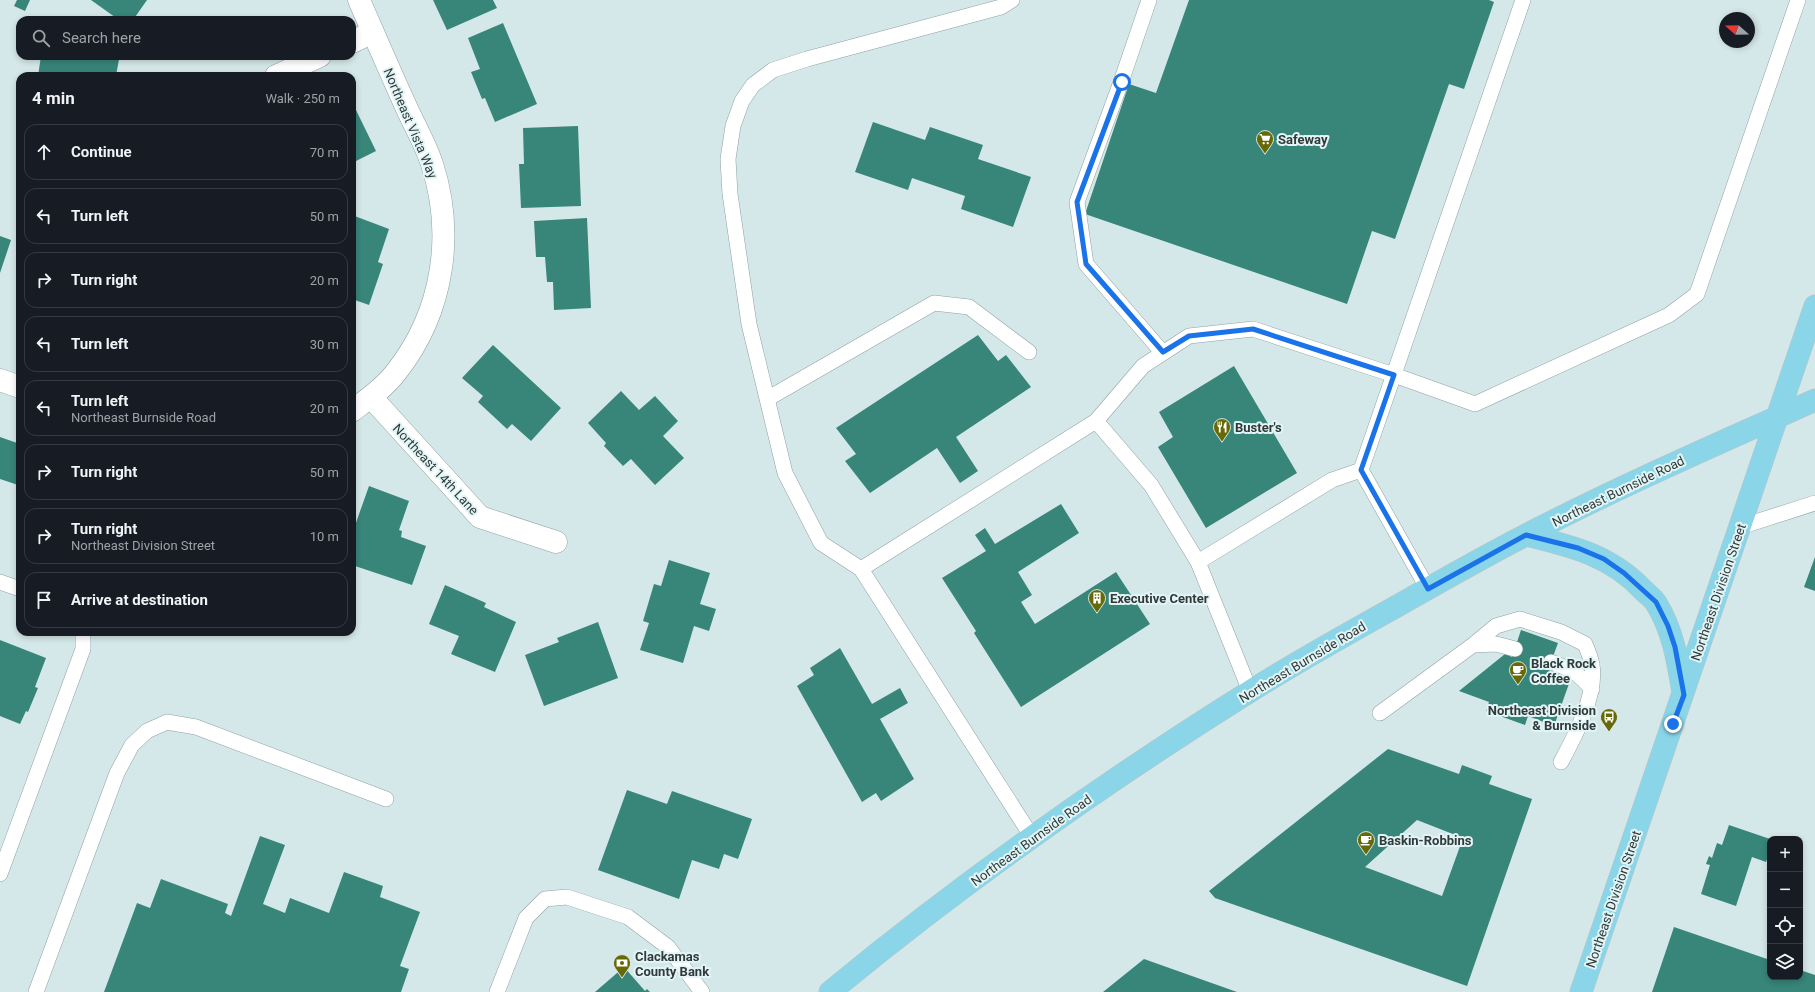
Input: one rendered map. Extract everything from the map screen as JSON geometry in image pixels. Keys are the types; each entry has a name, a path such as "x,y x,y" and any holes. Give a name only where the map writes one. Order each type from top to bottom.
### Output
{"main road":[{"name":"Northeast Division Street","path":"1582,992 1815,306"},
{"name":"Northeast Burnside Road","path":"830,992 933,910 1032,837 1118,778 1250,692 1428,589 1526,535 1704,450 1815,400"},
{"path":"1526,535 1578,548 1604,559 1638,584 1656,602 1668,626 1675,647 1684,695"}],"street":[{"name":"Northeast Vista Way","path":"356,408 371,397 397,371 417,341 432,307 438,286 441,271 444,235 441,198 431,163 359,0"},
{"path":"356,40 373,32"},
{"path":"285,72 311,60"},
{"path":"0,380 16,386"},
{"name":"Northeast 14th Lane","path":"371,397 480,517 556,542"}],"lane":[{"path":"1012,0 1001,7 807,59 774,70 753,85 742,101 733,126 728,159 730,194 749,324 785,473 821,543 861,569 1032,837"},
{"path":"1149,0 1122,82 1077,202 1086,264 1163,352"},
{"path":"1428,589 1361,470 1523,0"},
{"path":"861,569 1096,422 1143,366 1189,336 1253,329 1394,375 1475,404 1669,315 1697,294 1798,0"},
{"path":"767,399 934,303 969,307 1029,352"},
{"path":"1096,422 1151,485 1198,562 1250,692"},
{"path":"1198,562 1332,480 1361,470"},
{"path":"1740,527 1815,503"},
{"path":"0,582 16,588"},
{"path":"1380,713 1473,645 1496,626 1520,620 1561,632 1585,644 1592,665 1592,689 1574,738 1561,762"},
{"path":"0,874 83,649 82,636"},
{"path":"1473,645 1496,644 1515,649"},
{"path":"1551,662 1571,669 1592,689"},
{"path":"36,992 117,773 132,745 147,731 167,722 196,727 386,799"},
{"path":"497,992 526,918 545,899 567,897 628,917 668,947 702,992"}],"building":[{"path":"17,0 30,0 25,11 14,6"},
{"path":"91,0 147,0 136,16 113,16"},
{"path":"433,0 493,0 497,8 447,30"},
{"name":"Safeway","path":"1189,0 1489,0 1494,2 1464,89 1449,84 1395,239 1372,231 1347,304 1085,214 1129,84 1156,93"},
{"path":"503,23 537,104 495,122 485,98 482,99 471,72 480,69 468,38"},
{"path":"40,60 119,60 117,72 39,72"},
{"path":"356,110 376,151 356,161"},
{"path":"873,122 925,140 930,127 983,145 978,159 1031,177 1013,227 961,209 965,196 912,178 908,190 855,172"},
{"path":"578,126 581,206 521,208 519,164 524,164 523,128"},
{"path":"356,217 389,229 378,262 383,264 369,305 356,300"},
{"path":"587,218 591,308 554,310 553,282 547,282 545,257 536,257 534,221"},
{"path":"0,236 11,240 0,273"},
{"path":"978,335 998,361 1006,355 1031,387 956,437 978,471 960,483 937,448 870,493 845,461 856,454 836,428"},
{"path":"493,345 561,408 531,441 512,424 507,429 478,402 483,396 462,378"},
{"name":"Buster's","path":"1234,366 1297,473 1206,528 1158,447 1173,437 1159,412"},
{"path":"621,391 639,410 655,396 678,421 663,436 684,458 655,485 631,459 623,466 604,446 606,443 588,423"},
{"path":"0,437 16,443 16,484 0,479"},
{"path":"369,486 409,501 399,530 402,531 401,537 426,546 412,585 356,566 356,523"},
{"name":"Executive Center","path":"1061,504 1079,533 1018,572 1032,595 1021,602 1035,624 1116,572 1150,624 1021,707 974,633 976,631 942,578 986,551 975,535 985,528 995,544"},
{"path":"1815,557 1815,591 1804,587"},
{"path":"669,560 710,573 700,604 716,609 709,631 694,626 683,663 640,650 649,623 643,621 654,584 661,586"},
{"path":"445,585 486,603 484,607 516,622 495,672 451,654 459,636 429,624"},
{"path":"598,622 618,678 544,706 525,655 559,642 557,638"},
{"name":"Black Rock Coffee","path":"1521,630 1558,643 1548,670 1571,678 1554,726 1528,716 1525,725 1486,711 1489,702 1459,691 1505,654 1512,657"},
{"path":"0,640 46,658 35,687 38,688 28,712 26,711 20,724 0,716"},
{"path":"840,648 872,704 900,688 908,703 880,719 914,779 881,801 876,793 862,802 797,686 814,675 810,668"},
{"path":"1388,749 1459,774 1462,765 1492,776 1489,784 1532,799 1467,986 1215,898 1209,891","holes":["1417,820 1463,838 1442,896 1365,867"]},
{"path":"627,790 667,804 672,791 752,819 738,859 724,854 719,869 692,860 679,899 598,870"},
{"path":"1729,825 1767,838 1766,862 1752,857 1736,906 1701,894 1710,865 1706,864 1709,856 1712,858 1717,843 1722,845"},
{"path":"260,836 285,845 263,904 285,913 290,898 329,913 344,872 383,886 380,897 420,912 400,966 409,969 401,992 104,992 137,903 150,908 161,879 228,904 225,913 231,916"},
{"path":"1674,927 1767,959 1767,980 1803,980 1803,971 1815,975 1815,992 1652,992"},
{"path":"1144,959 1237,992 1103,992"},
{"name":"Clackamas County Bank","path":"624,967 645,991 647,989 650,992 595,992"}],"place":[{"name":"Safeway","path":"1265,154"},
{"name":"Buster's","path":"1222,442"},
{"name":"Executive Center","path":"1097,613"},
{"name":"Black Rock Coffee","path":"1518,685"},
{"name":"Northeast Division & Burnside","path":"1609,732"},
{"name":"Baskin-Robbins","path":"1366,855"},
{"name":"Clackamas County Bank","path":"622,978"}],"route":[{"path":"1122,82 1077,202 1086,264 1163,352 1189,336 1253,329 1394,375 1361,470 1428,589 1526,535 1578,548 1604,559 1638,584 1656,602 1668,626 1675,647 1684,695 1673,724"}]}
